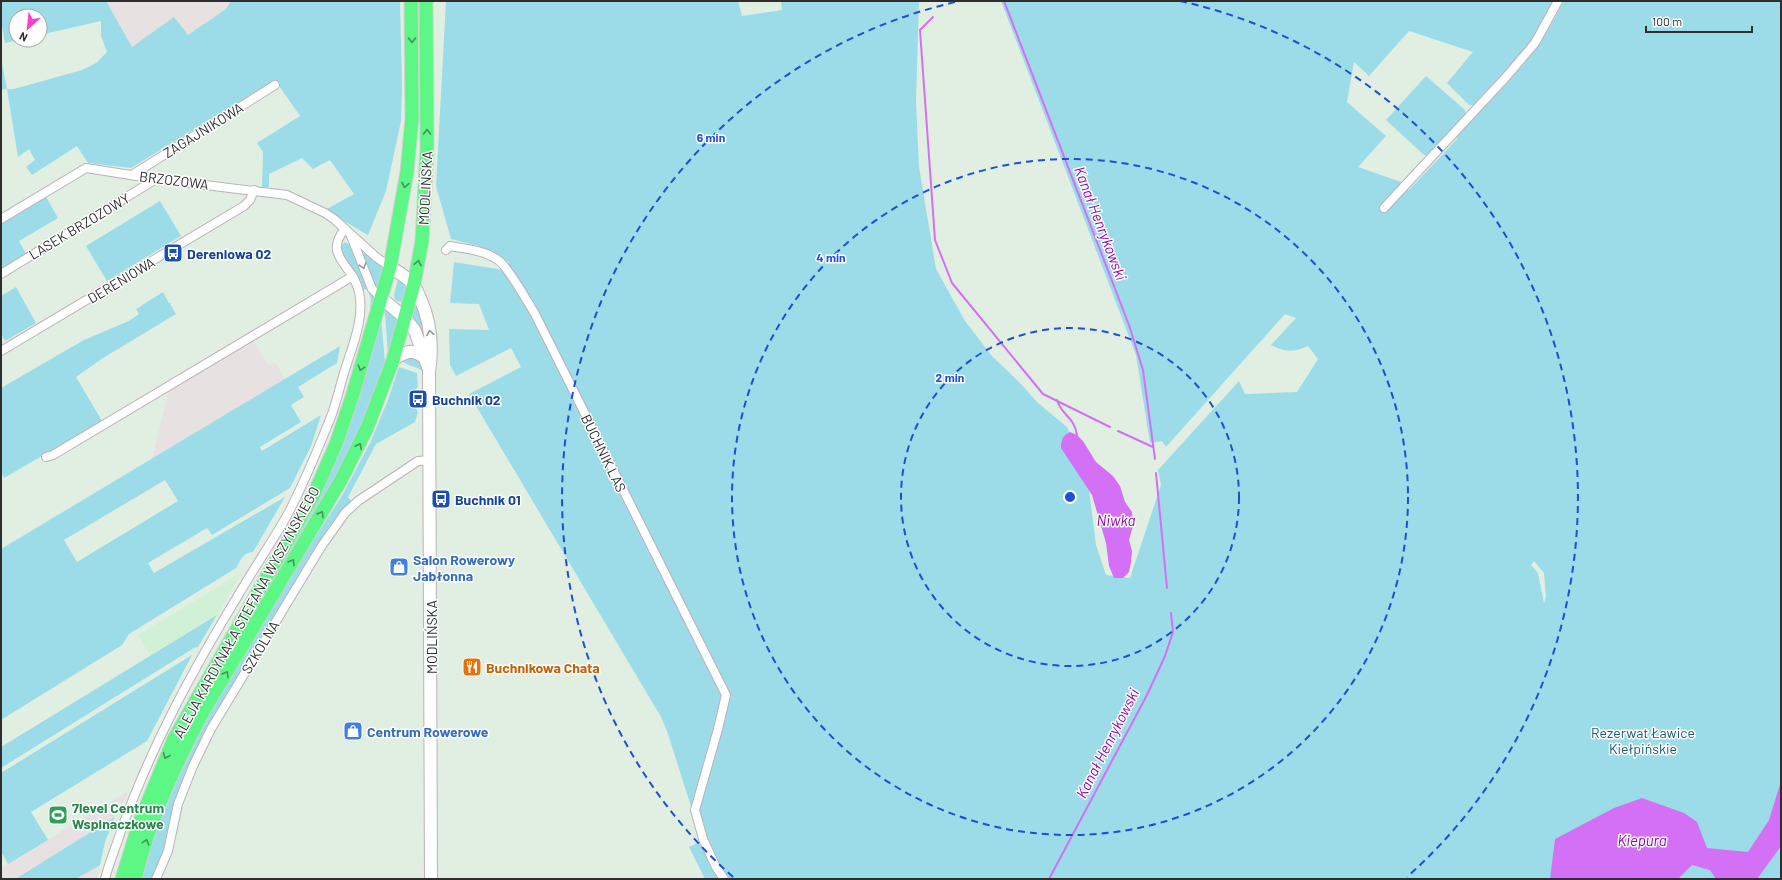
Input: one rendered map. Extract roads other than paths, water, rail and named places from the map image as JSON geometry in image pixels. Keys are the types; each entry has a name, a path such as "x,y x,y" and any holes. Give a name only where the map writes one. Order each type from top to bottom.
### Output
{"main road":[{"name":"MODLIŃSKA","path":"390,267 396,243 407,172 412,118 411,1"},
{"name":"MODLIŃSKA","path":"426,1 427,149 422,241 414,284 427,316 432,353 429,372 431,879"},
{"path":"390,267 414,284"},
{"name":"ALEJA KARDYNAŁA STEFANA WYSZYŃSKIEGO","path":"122,879 140,821 174,739 314,494 336,444 352,397 390,267"},
{"name":"ALEJA KARDYNAŁA STEFANA WYSZYŃSKIEGO","path":"135,879 152,824 172,774 187,743 204,710 344,474 367,428 393,360 414,284"},
{"name":"MODLIŃSKA","path":"380,297 405,318 416,331 429,372"},
{"path":"393,360 411,351 417,352 425,358"}],"street":[{"path":"1384,208 1536,43 1558,1"},
{"name":"ZAGAJNIKOWA","path":"132,175 275,84"},
{"name":"BRZOZOWA","path":"1,219 86,168 156,179 286,195 325,213 376,257 390,267"},
{"name":"LASEK BRZOZOWY","path":"1,274 156,179"},
{"name":"DERENIOWA","path":"1,351 248,203 254,190"},
{"path":"105,879 134,796 171,713 232,606 289,512 313,462 334,408 359,317 360,293 353,276 339,256 336,248 337,240 347,231"},
{"name":"BRZOZOWA","path":"347,231 372,288 380,297"},
{"path":"376,257 384,254 396,243"},
{"name":"BUCHNIK LAS","path":"448,248 478,251 499,260 514,280 535,314 726,695 695,810 703,839 716,867 724,879"},
{"path":"46,457 53,455 353,276"},
{"name":"SZKOLNA","path":"159,878 168,850 178,804 210,729 321,547 345,513 358,501 418,461 430,460"}],"water":[{"name":"Niwka","path":"1070,432 1077,435 1083,441 1096,462 1113,476 1120,486 1125,502 1132,512 1133,526 1129,540 1132,551 1131,562 1129,572 1123,578 1114,578 1109,566 1106,543 1092,495 1061,448 1063,438"},
{"name":"Kiepura","path":"1781,781 1781,846 1757,879 1716,879 1710,870 1692,865 1678,879 1550,879 1555,839 1614,808 1642,798 1684,813 1697,822 1707,848 1748,852 1769,820"}],"waterway":[{"name":"Kanał Henrykowski","path":"1004,1 1129,325 1143,370 1155,459"},
{"path":"933,17 920,30 935,240 952,283 1043,394 1110,427"},
{"path":"1057,400 1061,409 1073,424 1077,435"},
{"path":"1118,431 1153,447"},
{"name":"Kanał Henrykowski","path":"1156,473 1167,588"},
{"name":"Kanał Henrykowski","path":"1049,879 1147,695 1165,656 1173,632 1171,613"}],"place":[{"name":"Dereniowa 02","path":"173,253"},
{"name":"Buchnik 02","path":"418,399"},
{"name":"Buchnik 01","path":"441,499"},
{"name":"Salon Rowerowy Jabłonna","path":"399,567"},
{"name":"Buchnikowa Chata","path":"472,667"},
{"name":"Centrum Rowerowe","path":"353,731"},
{"name":"7level Centrum Wspinaczkowe","path":"58,815"}],"park label":[{"name":"Rezerwat Ławice Kiełpińskie","path":"1643,740"}]}
